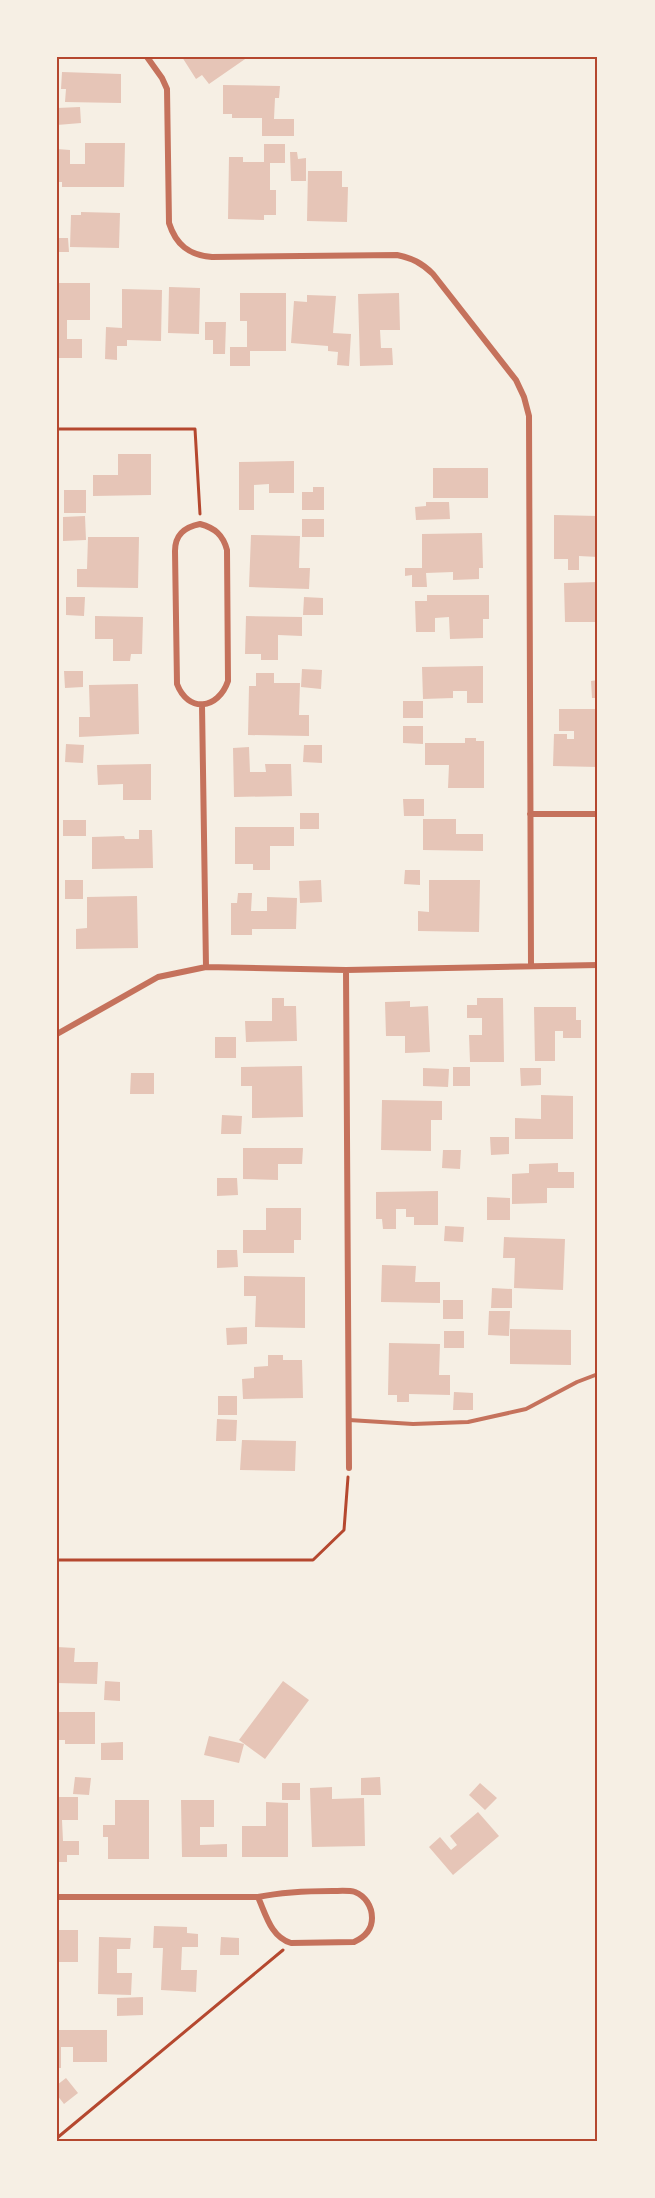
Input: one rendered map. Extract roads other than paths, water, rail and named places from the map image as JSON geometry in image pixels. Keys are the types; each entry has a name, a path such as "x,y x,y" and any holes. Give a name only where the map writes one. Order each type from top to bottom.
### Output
{"street":[{"path":"147,57 167,89 170,222 179,244 189,252 212,257 397,255 411,258 423,264 433,274 516,380 524,397 529,416 531,964"},
{"path":"200,524 210,526 220,533 225,542 227,574 228,681 224,692 216,700 202,705 187,700 177,684 175,550 175,542 181,532 190,526 200,524"},
{"path":"202,705 206,967"},
{"path":"530,814 598,814"},
{"path":"57,1034 158,977 206,967 346,970 531,964 598,965"},
{"path":"346,970 349,1468"},
{"path":"57,1027 67,1027"},
{"path":"57,1897 258,1897 287,1891 353,1891 364,1897 372,1921 369,1931 354,1942 291,1943 281,1940 275,1933 258,1897"}],"lane":[{"path":"349,1420 413,1424 468,1422 526,1409 577,1382 598,1374"}]}
